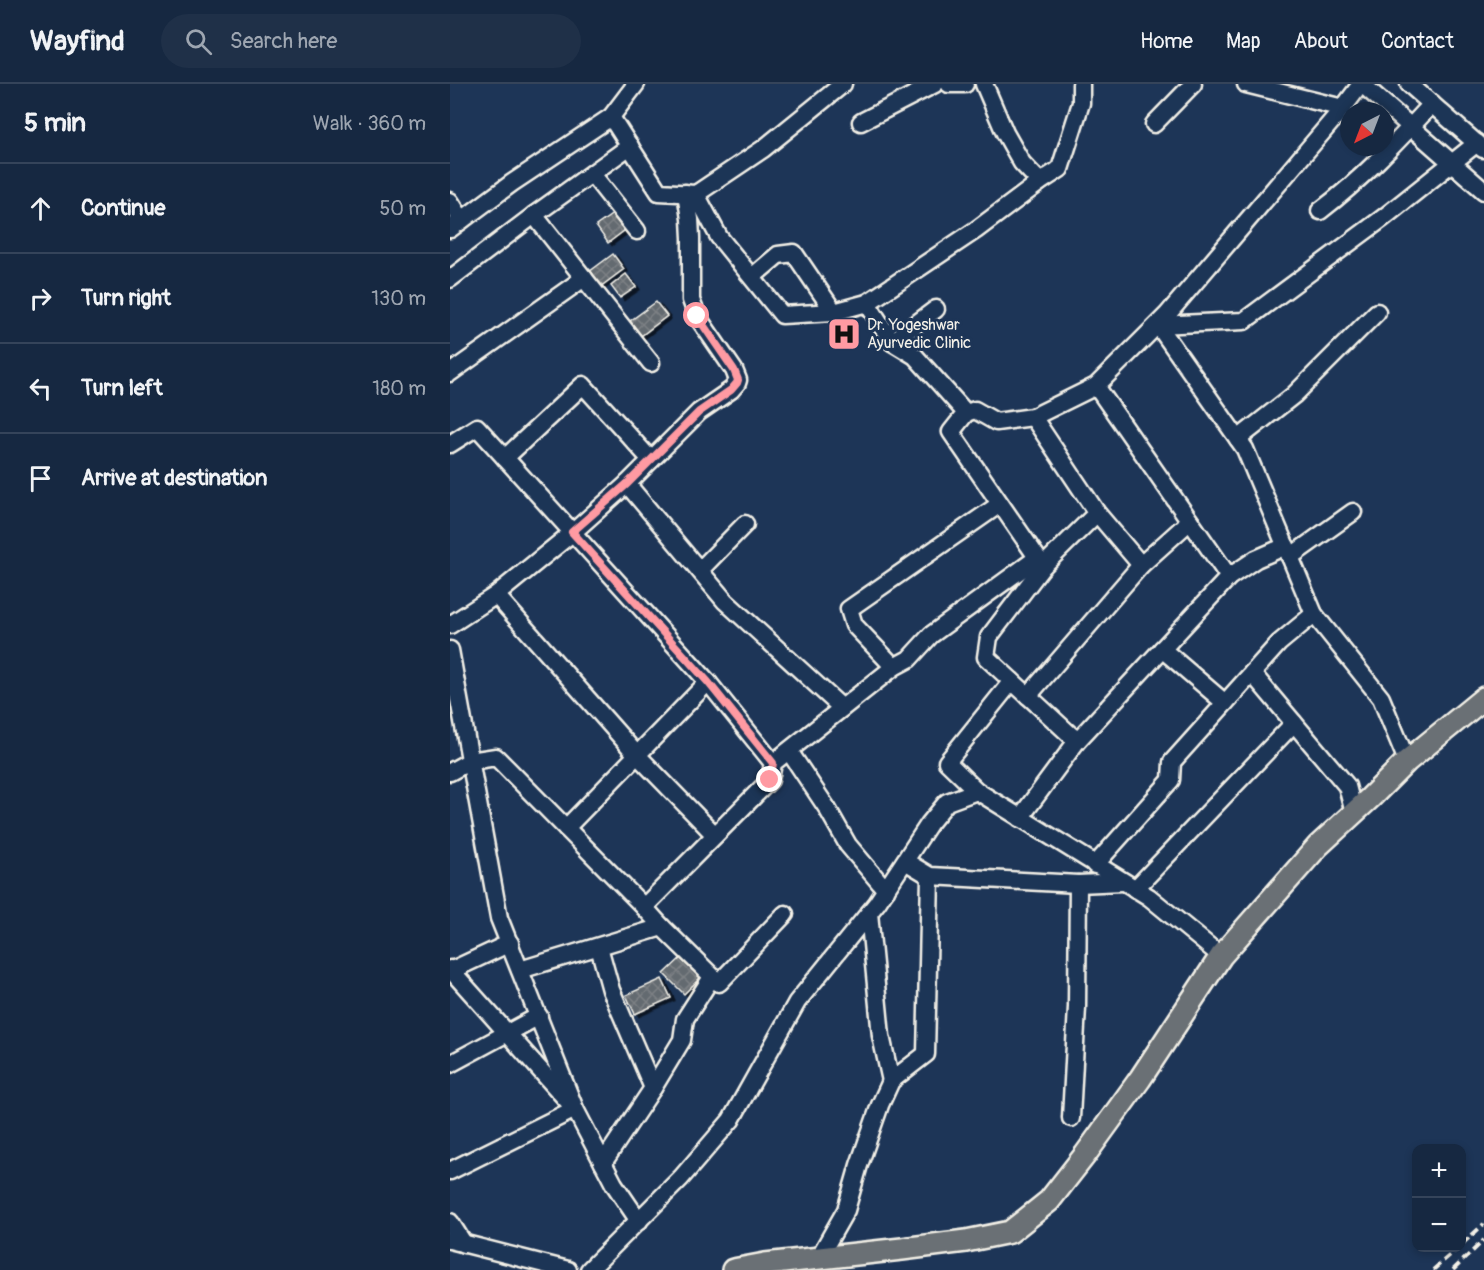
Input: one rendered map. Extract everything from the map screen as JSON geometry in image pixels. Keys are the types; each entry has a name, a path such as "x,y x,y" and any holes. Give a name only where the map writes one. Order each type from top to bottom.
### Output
{"main road":[{"path":"733,1270 765,1264 966,1241 1010,1232 1049,1201 1140,1079 1221,956 1318,846 1407,762 1484,698"}],"street":[{"path":"450,201 456,224 512,183 611,117 636,84"},
{"path":"611,117 659,192 691,193 763,149 843,84"},
{"path":"861,122 935,84"},
{"path":"949,84 965,84"},
{"path":"984,84 1005,133 1022,163 1040,182"},
{"path":"691,193 719,237 782,315 834,312 867,303 976,230 1060,169 1081,103 1081,84"},
{"path":"1154,124 1193,84"},
{"path":"1245,84 1340,107"},
{"path":"1348,102 1362,84 1484,190"},
{"path":"1158,325 1244,321 1383,218 1452,163 1480,146 1409,84"},
{"path":"1320,211 1399,140 1432,104"},
{"path":"1040,562 951,432 966,412 975,410 996,422 1033,417 1096,386 1158,325 1340,112"},
{"path":"450,279 630,146"},
{"path":"592,174 637,231"},
{"path":"450,625 496,595 572,532 627,484 699,412 735,387 738,380 734,370 697,316 691,300 691,193"},
{"path":"534,215 651,363"},
{"path":"752,277 778,255 794,253 834,312"},
{"path":"450,372 584,278"},
{"path":"867,303 892,342 915,356 966,412"},
{"path":"892,342 936,309"},
{"path":"1238,440 1294,395 1377,312"},
{"path":"1158,325 1245,449 1314,614 1380,698 1407,762"},
{"path":"505,458 583,385 651,460"},
{"path":"1096,386 1229,578"},
{"path":"1033,417 1097,513 1141,565"},
{"path":"450,444 477,427 708,682 773,763"},
{"path":"627,484 725,601 842,708"},
{"path":"894,667 854,625 849,609 1000,504"},
{"path":"1020,818 1077,741 1229,578 1256,559 1288,551 1353,512"},
{"path":"644,907 770,780 773,763 894,667 909,659 931,634 1040,562 1097,513"},
{"path":"1028,696 1141,565 1190,521"},
{"path":"699,570 745,524"},
{"path":"1040,562 989,637 986,657 1077,741"},
{"path":"496,595 638,755 715,836"},
{"path":"1095,865 1171,780 1172,762 1279,643 1314,614"},
{"path":"1162,649 1225,703"},
{"path":"450,650 499,918 576,1109 614,1184 639,1221"},
{"path":"1252,673 1347,786 1354,813"},
{"path":"1012,681 947,762 977,791 1149,897 1221,956"},
{"path":"566,828 708,682"},
{"path":"905,861 930,876 1129,885 1294,723"},
{"path":"789,751 828,808 848,846 886,890"},
{"path":"450,772 470,761 496,757 719,983 785,915"},
{"path":"589,1270 681,1178 731,1120 796,1002 869,914 929,824 947,802 977,791"},
{"path":"818,1259 846,1210 876,1115 891,1081 926,1054 930,876"},
{"path":"1071,1118 1077,1007 1078,884"},
{"path":"869,914 881,1036 891,1081"},
{"path":"520,970 662,927"},
{"path":"510,943 451,970 576,1109"},
{"path":"599,947 611,990 653,1088"},
{"path":"603,1162 682,1040 686,1019 712,977"},
{"path":"450,1064 539,1016"},
{"path":"450,1171 576,1109"},
{"path":"450,1222 457,1242 568,1270"}],"building":[{"path":"617,211 629,227 608,243 596,226"},
{"path":"613,254 624,269 600,287 589,272"},
{"path":"626,274 636,287 620,298 611,286"},
{"path":"656,302 667,316 641,336 630,321"},
{"path":"840,321 852,339 843,345 831,328"},
{"path":"684,955 703,975 684,994 664,974"},
{"path":"662,979 671,998 635,1014 626,995"}],"railway":[{"path":"1466,1240 1484,1224"},
{"path":"1453,1270 1484,1240"},
{"path":"1433,1270 1453,1252"}],"place":[{"name":"Dr. Yogeshwar Ayurvedic Clinic","path":"844,334"}],"route":[{"path":"697,316 734,370 738,380 735,387 699,412 627,484 572,532 708,682 773,763 770,780"}]}
